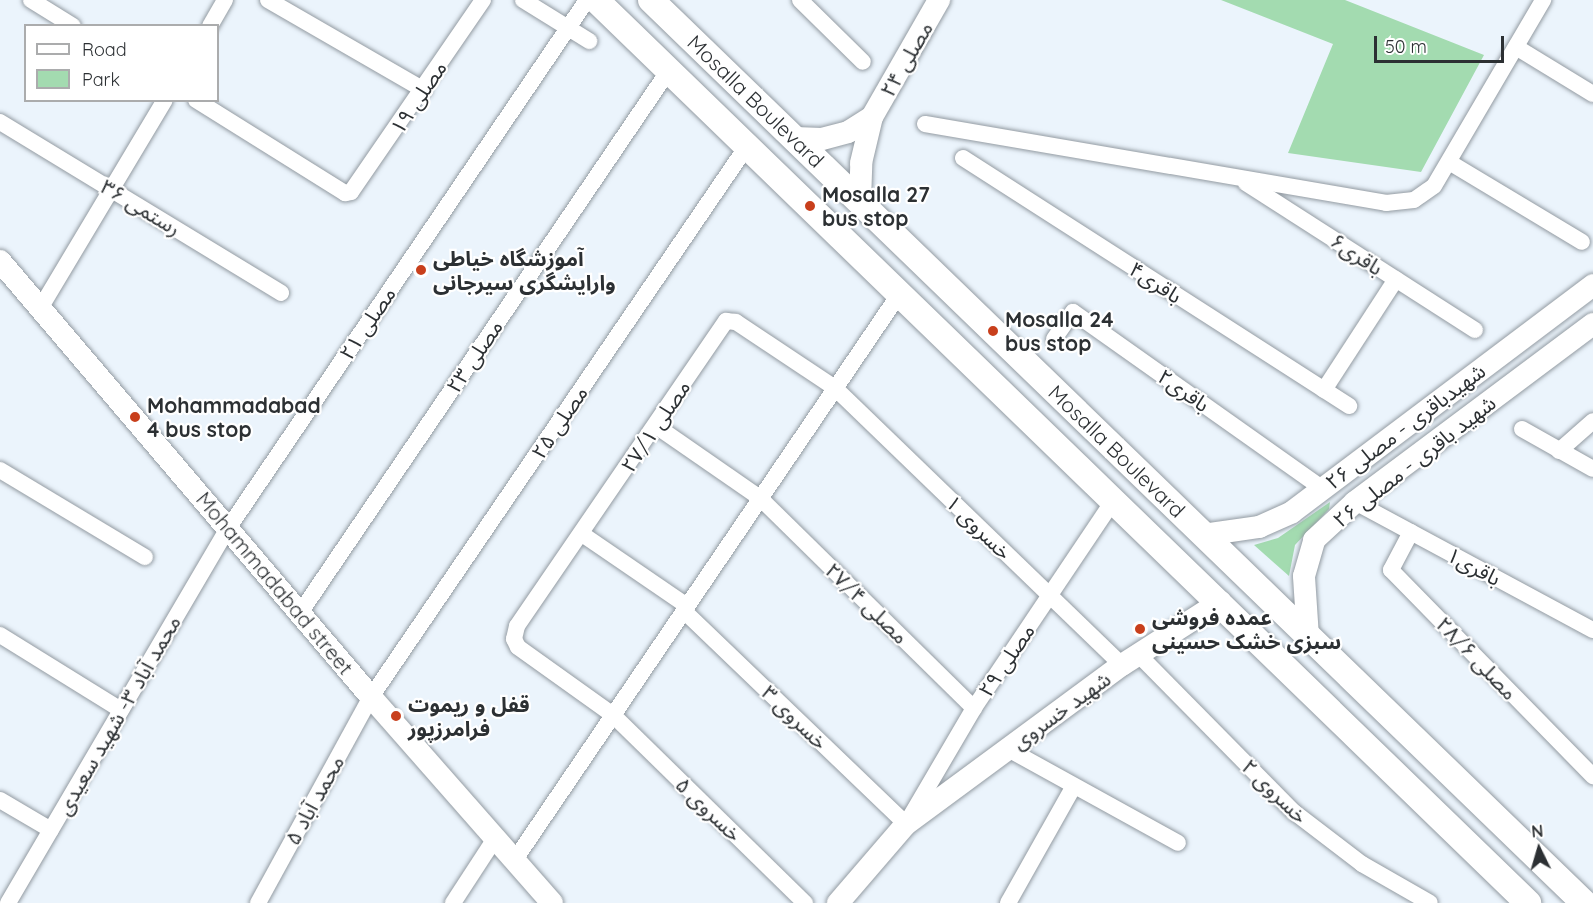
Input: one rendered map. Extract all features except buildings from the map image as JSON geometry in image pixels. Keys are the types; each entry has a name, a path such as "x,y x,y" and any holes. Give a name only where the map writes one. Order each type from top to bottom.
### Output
{"main road":[{"name":"Mosalla Boulevard","path":"596,0 1220,602 1528,903"},
{"name":"Mosalla Boulevard","path":"651,0 1584,903"}],"street":[{"path":"31,0 70,24"},
{"path":"211,24 225,0"},
{"path":"268,0 424,90"},
{"name":"مصلی ۱۹","path":"199,102 345,193 351,192 424,90 483,0"},
{"path":"523,0 589,41"},
{"name":"مصلی ۲۱","path":"229,527 587,0"},
{"path":"800,0 863,62"},
{"name":"مصلی ۲۴","path":"872,117 939,0"},
{"path":"925,124 1386,203 1414,200 1434,186 1543,0"},
{"path":"1516,47 1593,94"},
{"name":"مصلی ۲۳","path":"300,613 669,70"},
{"path":"41,307 164,102"},
{"path":"795,138 822,139 848,132 872,117"},
{"path":"860,201 861,163 872,117"},
{"name":"رستمی ۳۶","path":"0,122 281,293"},
{"name":"مصلی ۲۵","path":"371,697 747,146"},
{"name":"باقری۴","path":"963,158 1349,406"},
{"path":"1449,162 1582,242"},
{"name":"باقری۶","path":"1239,178 1475,330"},
{"name":"Mohammadabad street","path":"0,261 229,527 371,697 494,840 552,903"},
{"path":"1324,390 1396,279"},
{"name":"شهیدباقری - مصلی ۲۶","path":"1203,535 1259,527 1292,512 1593,285"},
{"path":"514,861 900,293"},
{"name":"باقری۲","path":"1054,339 1072,312 1322,488"},
{"name":"مصلی ۲۷/۱","path":"514,639 517,626 726,321 736,322 835,388"},
{"name":"شهید باقری - مصلی ۲۶","path":"1308,636 1304,576 1314,540 1355,502 1593,324"},
{"name":"خسروی ۱","path":"835,388 1050,595 1131,660"},
{"path":"1559,451 1593,421"},
{"name":"مصلی ۲۷/۴","path":"656,426 760,498 974,708"},
{"path":"1522,429 1593,469"},
{"path":"0,470 145,557"},
{"name":"مصلی ۲۹","path":"906,824 974,708 1114,500"},
{"name":"باقری۱","path":"1355,502 1593,630"},
{"name":"محمد آباد ۳- شهید سعیدی","path":"8,903 229,527"},
{"name":"مصلی ۲۸/۶","path":"1411,532 1391,570 1593,776"},
{"name":"خسروی ۳","path":"582,534 685,608 906,824"},
{"name":"شهید خسروی","path":"838,903 906,824 1131,660 1220,602"},
{"path":"0,635 121,710"},
{"name":"خسروی ۵","path":"514,639 518,647 613,715 805,903"},
{"name":"خسروی ۲","path":"1131,660 1294,812 1362,864 1430,903"},
{"name":"محمد آباد ۵","path":"258,903 371,697"},
{"path":"1008,750 1178,843"},
{"path":"1008,903 1074,786"},
{"path":"0,800 51,830"},
{"path":"453,903 494,840"}],"green space":[{"path":"1221,0 1345,0 1484,55 1421,172 1288,153 1333,44"},
{"path":"1330,502 1329,509 1295,545 1289,576 1254,545 1278,538"}],"place":[{"name":"Mosalla 27 bus stop","path":"810,206"},
{"name":"آموزشگاه خیاطی وارایشگری سیرجانی","path":"421,270"},
{"name":"Mosalla 24 bus stop","path":"993,331"},
{"name":"Mohammadabad 4 bus stop","path":"135,417"},
{"name":"عمده فروشی سبزی خشک حسینی","path":"1140,629"},
{"name":"قفل و ریموت فرامرزپور","path":"396,716"}]}
